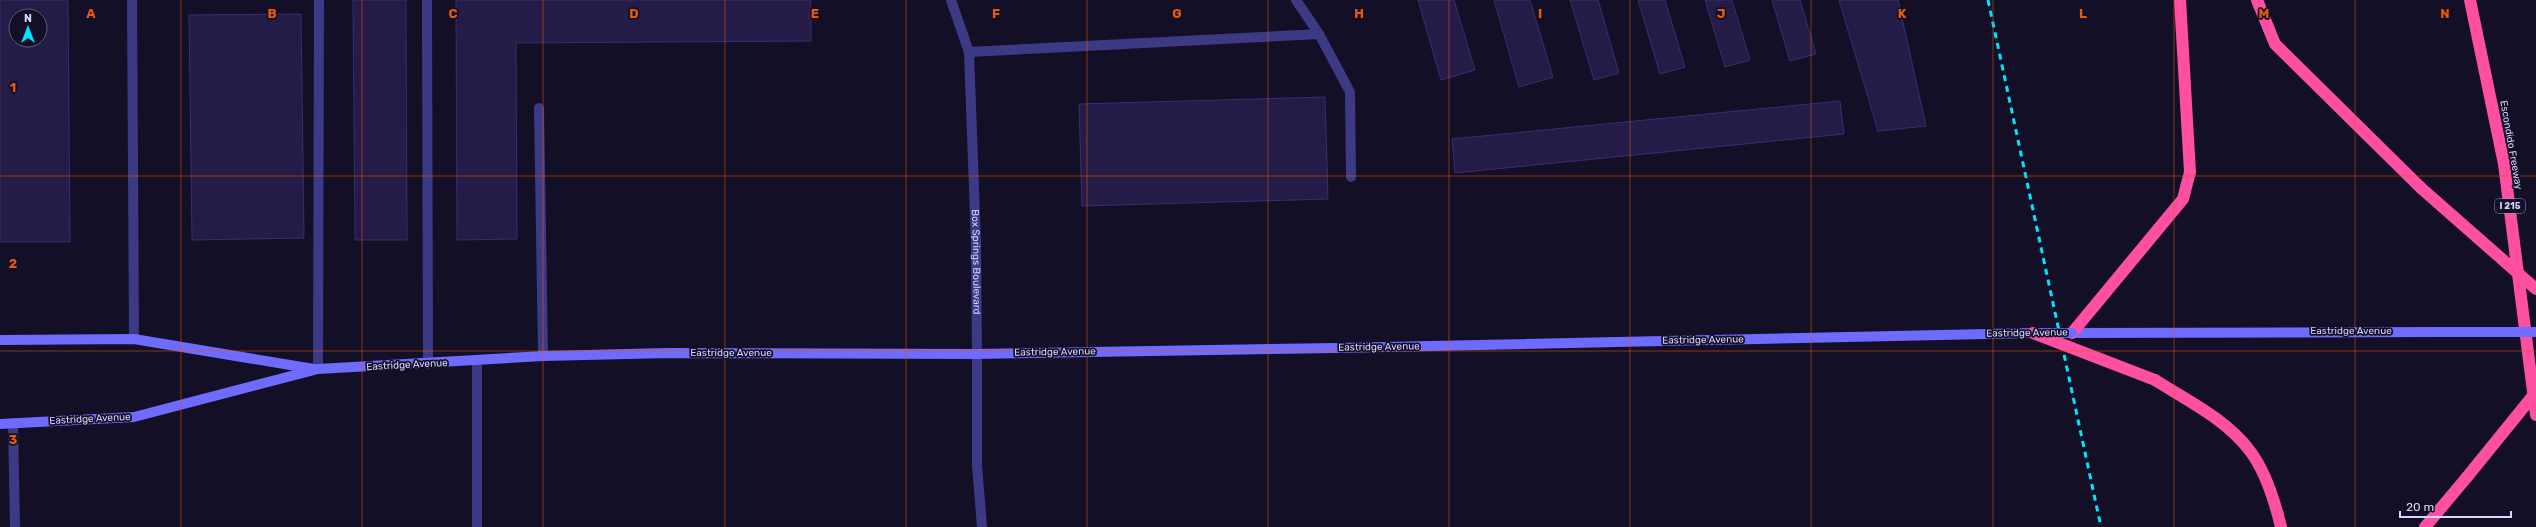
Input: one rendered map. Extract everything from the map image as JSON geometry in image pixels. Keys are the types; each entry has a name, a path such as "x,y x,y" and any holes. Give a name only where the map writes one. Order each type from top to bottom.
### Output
{"highway":[{"path":"2072,333 2183,199 2190,172 2180,0"},
{"path":"2257,0 2275,44 2421,188 2536,289"},
{"name":"Escondido Freeway","path":"2470,0 2504,164 2536,415"},
{"path":"2033,333 2155,380 2224,424 2251,451 2273,496 2281,527"},
{"path":"2426,527 2536,392"}],"main road":[{"name":"Eastridge Avenue","path":"0,340 134,339 318,369 428,364 543,356 669,353 977,354 2148,331 2536,332"},
{"name":"Eastridge Avenue","path":"0,424 134,417 318,369"}],"street":[{"path":"132,0 134,339"},
{"path":"318,369 319,0"},
{"path":"427,0 428,364"},
{"name":"Box Springs Boulevard","path":"951,0 969,52 976,243 977,465 982,527"},
{"path":"1296,0 1319,34 1350,92 1350,177"},
{"path":"969,52 1319,34"},
{"path":"540,108 543,356"},
{"path":"477,361 478,527"},
{"path":"13,423 15,527"}],"building":[{"path":"0,0 68,0 70,242 0,242"},
{"path":"353,0 406,0 407,240 355,240"},
{"path":"456,0 811,0 809,19 811,18 811,41 516,43 517,239 457,240"},
{"path":"1418,0 1454,0 1475,70 1441,80"},
{"path":"1494,0 1530,0 1553,77 1519,87"},
{"path":"1570,0 1598,0 1619,73 1594,80"},
{"path":"1638,0 1665,0 1685,67 1660,74"},
{"path":"1705,0 1732,0 1750,60 1725,67"},
{"path":"1772,0 1800,0 1816,54 1790,61"},
{"path":"1839,0 1898,0 1926,126 1878,131"},
{"path":"301,14 304,238 192,240 189,15"},
{"path":"1325,97 1328,199 1082,206 1079,104"},
{"path":"1840,101 1844,134 1455,173 1452,139"}],"railway":[{"path":"1988,0 2101,527"}]}
